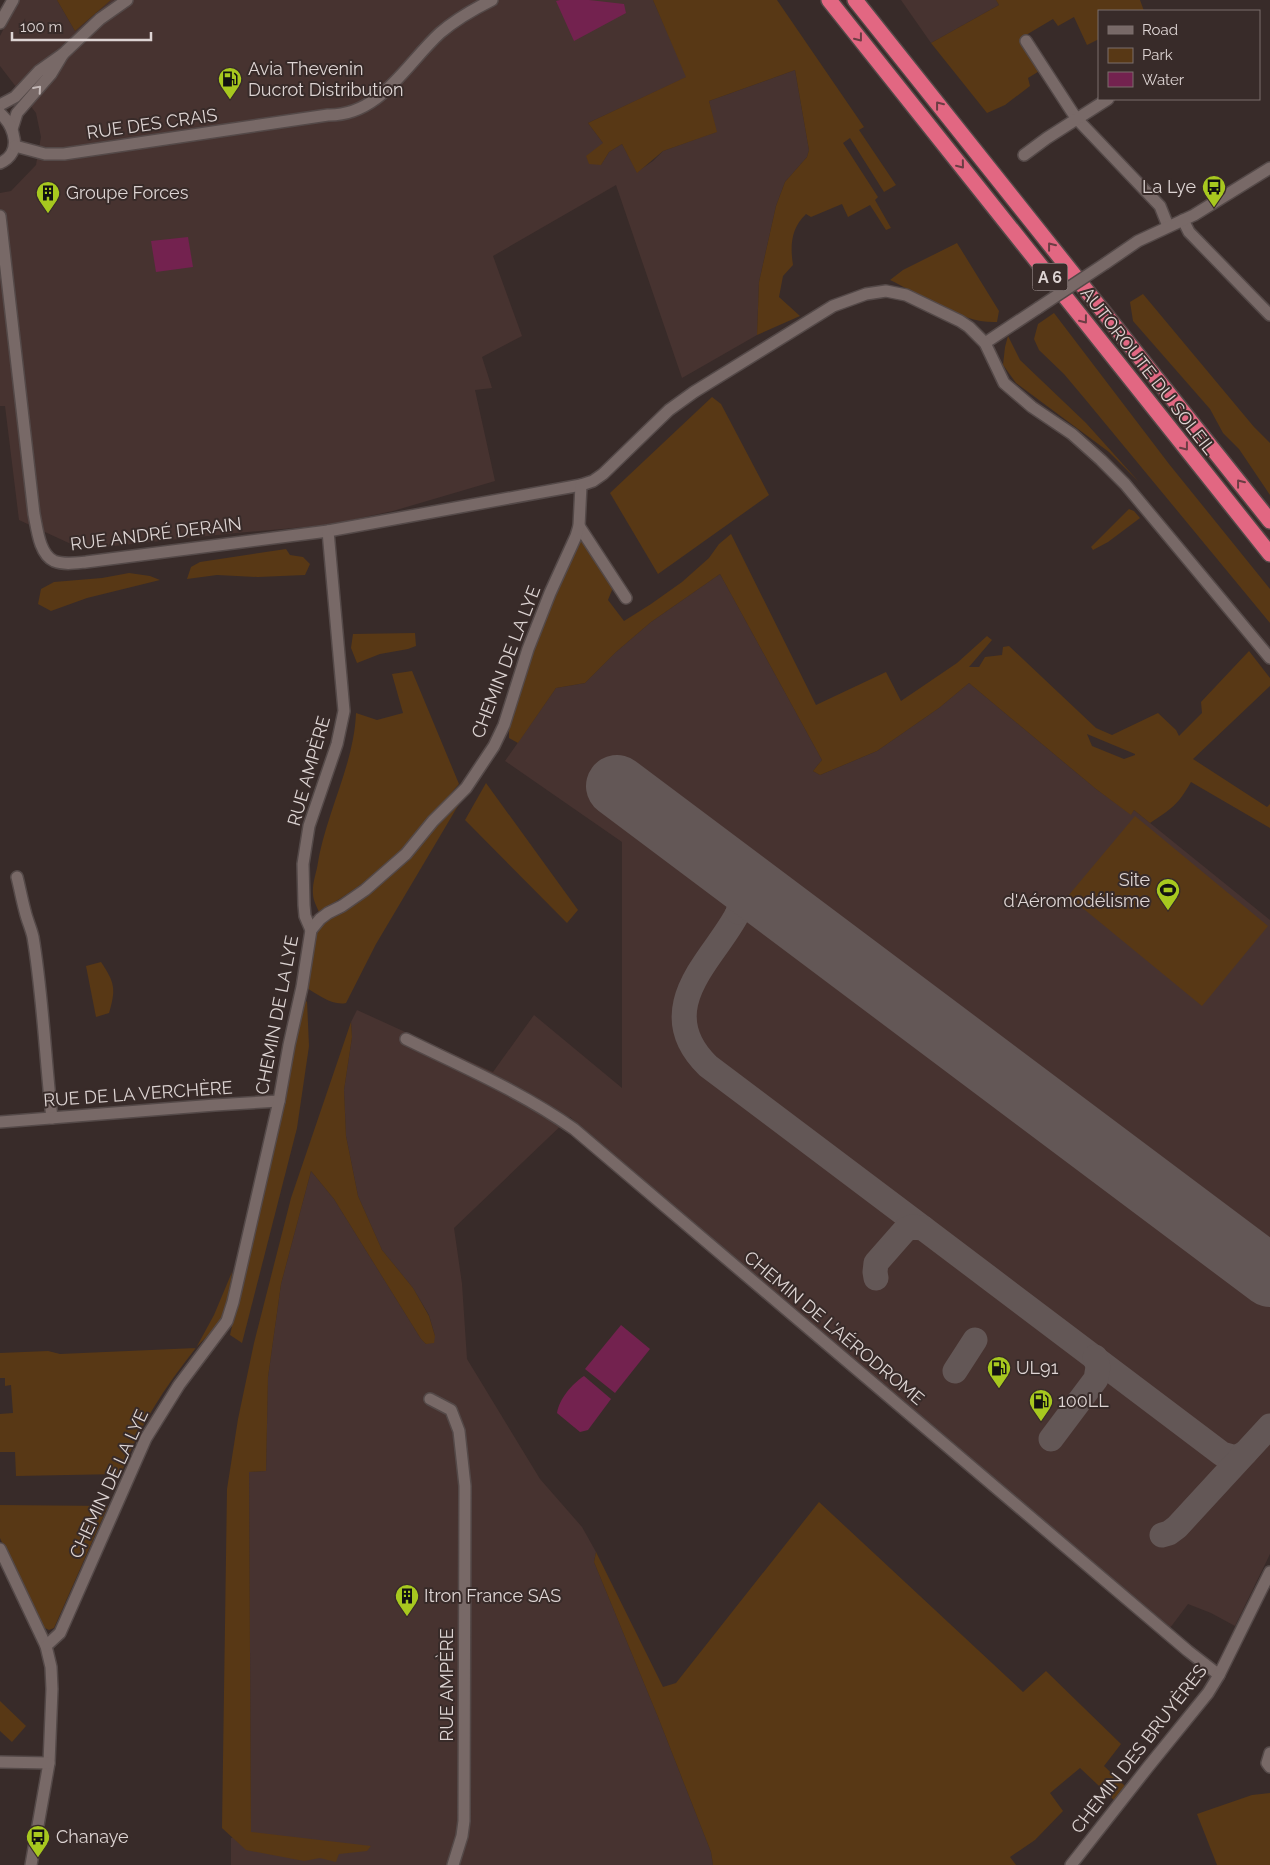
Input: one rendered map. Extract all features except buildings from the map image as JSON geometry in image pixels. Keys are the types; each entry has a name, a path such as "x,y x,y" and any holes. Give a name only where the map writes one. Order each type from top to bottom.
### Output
{"highway":[{"name":"AUTOROUTE DU SOLEIL","path":"829,0 1270,554"},
{"name":"AUTOROUTE DU SOLEIL","path":"857,2 1270,521"}],"street":[{"path":"0,23 13,0"},
{"path":"0,105 15,97 39,71 63,54 100,19 127,0"},
{"name":"RUE DES CRAIS","path":"15,146 46,154 64,154 328,115 341,115 360,109 375,100 402,76 440,34 470,11 492,0"},
{"path":"1026,41 1076,118 1160,206 1168,226"},
{"path":"12,129 17,113 51,74 63,54"},
{"path":"1024,155 1076,118 1106,100"},
{"path":"0,113 12,129 15,146 11,155 0,163"},
{"path":"985,344 1138,241 1183,220 1270,168"},
{"name":"RUE ANDRÉ DERAIN","path":"0,216 34,514 38,533 48,557 54,561 66,563 86,562 328,531 580,485"},
{"path":"1183,220 1189,232 1270,315"},
{"path":"580,485 592,481 603,474 669,410 716,377 833,306 866,294 886,291 906,295 969,327 985,344 1004,383 1032,407 1072,434 1120,479 1270,658"},
{"name":"CHEMIN DE LA LYE","path":"46,1646 60,1633 146,1438 179,1385 227,1321 279,1101 288,1046 302,987 311,930 328,913 366,890 406,854 433,822 466,788 494,746 504,725 546,601 576,536 579,526 580,485"},
{"path":"579,526 626,598"},
{"name":"RUE AMPÈRE","path":"311,930 305,916 303,864 309,826 337,744 344,711 328,531"},
{"path":"18,877 25,913 33,934 38,968 52,1118"},
{"name":"CHEMIN DE L'AÉRODROME","path":"406,1039 495,1082 574,1128 1005,1497 1188,1652 1219,1675"},
{"name":"RUE DE LA VERCHÈRE","path":"0,1122 279,1101"},
{"name":"RUE AMPÈRE","path":"430,1399 452,1410 459,1431 465,1486 464,1820 462,1836 453,1865"},
{"path":"0,1549 46,1646 50,1667 52,1689 49,1764 32,1865"},
{"name":"CHEMIN DES BRUYÈRES","path":"1071,1865 1198,1706 1219,1675 1270,1572"},
{"path":"1270,1754 1267,1763 1270,1767"},
{"path":"0,1762 49,1764"}],"shaded area":[{"path":"18,0 57,0 75,31 111,0 653,0 687,77 588,123 603,143 601,165 609,152 622,144 637,172 663,151 716,132 709,101 795,70 809,150 807,157 785,182 776,206 759,282 757,335 682,378 616,185 493,256 522,336 482,357 492,388 475,390 495,481 393,511 328,525 85,549 71,544 19,520 5,406 0,406 0,193 11,191 36,165 41,137 36,113 0,66 0,36"},
{"path":"901,0 996,0 999,5 931,43"},
{"path":"720,574 822,760 813,771 820,775 877,751 939,708 969,683 1096,789 1131,814 1134,810 1270,920 1270,1554 1235,1626 1211,1613 1188,1604 1170,1628 971,1462 570,1117 454,1228 462,1284 467,1359 540,1479 582,1527 596,1552 594,1562 658,1717 711,1852 713,1865 231,1865 231,1838 251,1832 249,1472 266,1471 268,1377 281,1284 311,1171 334,1199 421,1339 426,1344 435,1336 429,1315 413,1288 382,1250 358,1196 346,1136 344,1090 352,1037 351,1022 357,1010 493,1072 534,1015 622,1088 622,842 505,761 556,688 585,683 616,652 651,622"}],"green space":[{"path":"57,0 111,0 75,31"},
{"path":"653,0 777,0 864,127 859,130 896,185 884,192 850,138 843,143 878,197 875,200 891,228 886,230 870,205 848,217 842,204 811,217 806,214 797,225 795,231 792,244 793,265 783,276 779,297 800,316 757,335 759,282 776,206 785,182 807,157 809,150 795,70 709,101 717,132 663,151 637,173 622,144 609,152 601,165 589,164 586,156 603,143 588,123 686,77"},
{"path":"996,0 1140,0 1144,10 1098,10 1098,40 1087,45 1074,17 1058,26 1053,19 1021,38 1041,70 1028,78 1030,86 1005,105 987,113 931,43 999,5"},
{"path":"957,243 999,311 997,322 984,321 956,314 890,280 903,270"},
{"path":"1143,294 1254,427 1270,443 1270,495 1239,449 1223,433 1210,409 1133,321 1130,302"},
{"path":"1054,313 1169,464 1270,589 1270,623 1064,374 1039,350 1034,339 1038,324"},
{"path":"1008,336 1020,360 1086,423 1139,482 1109,452 1016,383 1003,365"},
{"path":"712,397 721,404 769,495 658,574 610,493"},
{"path":"1129,509 1134,511 1140,518 1108,542 1093,550 1091,547"},
{"path":"731,534 816,705 886,672 901,701 957,663 987,636 992,640 969,667 979,667 985,657 1002,655 1003,647 1009,646 1096,728 1112,735 1158,713 1176,730 1179,736 1202,713 1201,702 1249,651 1270,678 1270,686 1193,759 1267,807 1270,804 1270,828 1191,782 1174,806 1150,823 1134,810 1131,815 1096,789 969,683 939,708 877,751 820,775 813,771 822,760 720,574 651,622 616,652 585,683 556,688 518,743 509,738 509,726 536,641 580,539 614,585 608,600 624,621 682,582 709,558 719,544","holes":["1087,734 1135,754 1124,759 1092,746"]},
{"path":"286,549 290,555 303,557 310,564 305,575 258,577 217,575 187,579 191,567 200,562"},
{"path":"129,573 150,576 160,580 87,598 51,611 38,604 41,589 54,582 102,578"},
{"path":"415,633 416,646 380,654 357,663 351,648 353,634"},
{"path":"412,671 459,784 402,851 368,879 319,912 313,896 314,881 326,828 350,752 356,713 377,720 403,713 392,674"},
{"path":"486,783 578,910 567,923 465,820"},
{"path":"462,799 376,944 346,1003 336,1003 321,997 307,988 317,931 326,920 346,909 383,881 413,851 434,825"},
{"name":"Site d'Aéromodélisme","path":"1135,816 1268,926 1202,1006 1068,896"},
{"path":"101,962 112,981 113,998 109,1013 96,1017 86,966"},
{"path":"307,1001 309,1046 297,1128 242,1343 230,1335 304,1004"},
{"path":"351,1022 352,1037 344,1090 346,1136 358,1196 382,1250 413,1288 429,1316 435,1336 434,1343 426,1344 421,1339 334,1199 311,1171 281,1284 268,1377 266,1471 249,1472 251,1832 371,1846 367,1851 339,1854 336,1862 320,1858 304,1861 246,1850 222,1828 227,1489 238,1419 254,1343 291,1198"},
{"path":"232,1272 228,1300 222,1317 196,1348 214,1315"},
{"path":"196,1348 173,1378 144,1424 121,1474 16,1476 15,1452 0,1452 0,1414 13,1413 11,1385 5,1386 5,1378 0,1378 0,1353 48,1351 60,1354"},
{"path":"819,1502 1023,1692 1046,1671 1121,1744 1104,1766 1125,1786 1115,1801 1080,1768 1050,1793 1063,1811 1035,1840 1010,1857 1016,1865 713,1865 711,1852 658,1717 594,1562 596,1552 663,1687 676,1683"},
{"path":"0,1505 108,1506 54,1628 49,1630 41,1626 0,1538"},
{"path":"0,1701 26,1726 12,1742 0,1731"},
{"path":"1270,1793 1270,1865 1217,1865 1197,1814 1252,1795"}],"water":[{"path":"589,0 624,4 626,13 574,41 556,1"},
{"path":"188,237 193,267 156,272 151,241"},
{"path":"621,1325 650,1349 615,1393 585,1369"},
{"path":"584,1376 611,1399 588,1430 580,1432 557,1413 560,1402 567,1392"}],"taxiway":[{"path":"740,878 743,897 736,918 705,962 691,986 684,1012 688,1038 708,1066 923,1228"},
{"path":"738,912 753,902 761,900 771,901"},
{"path":"876,1278 876,1263 905,1230 912,1227 923,1228 1222,1454 1236,1458 1245,1453"},
{"path":"955,1371 975,1340"},
{"path":"1051,1439 1096,1379 1098,1367 1095,1357"},
{"path":"1162,1535 1169,1533 1177,1527 1270,1426"}],"runway":[{"path":"617,786 1270,1276"}],"place":[{"name":"Avia Thevenin Ducrot Distribution","path":"230,100"},
{"name":"La Lye","path":"1214,208"},
{"name":"Groupe Forces","path":"48,214"},
{"name":"Site d'Aéromodélisme","path":"1168,911"},
{"name":"UL91","path":"999,1389"},
{"name":"100LL","path":"1041,1422"},
{"name":"Itron France SAS","path":"407,1617"},
{"name":"Chanaye","path":"38,1858"}]}
